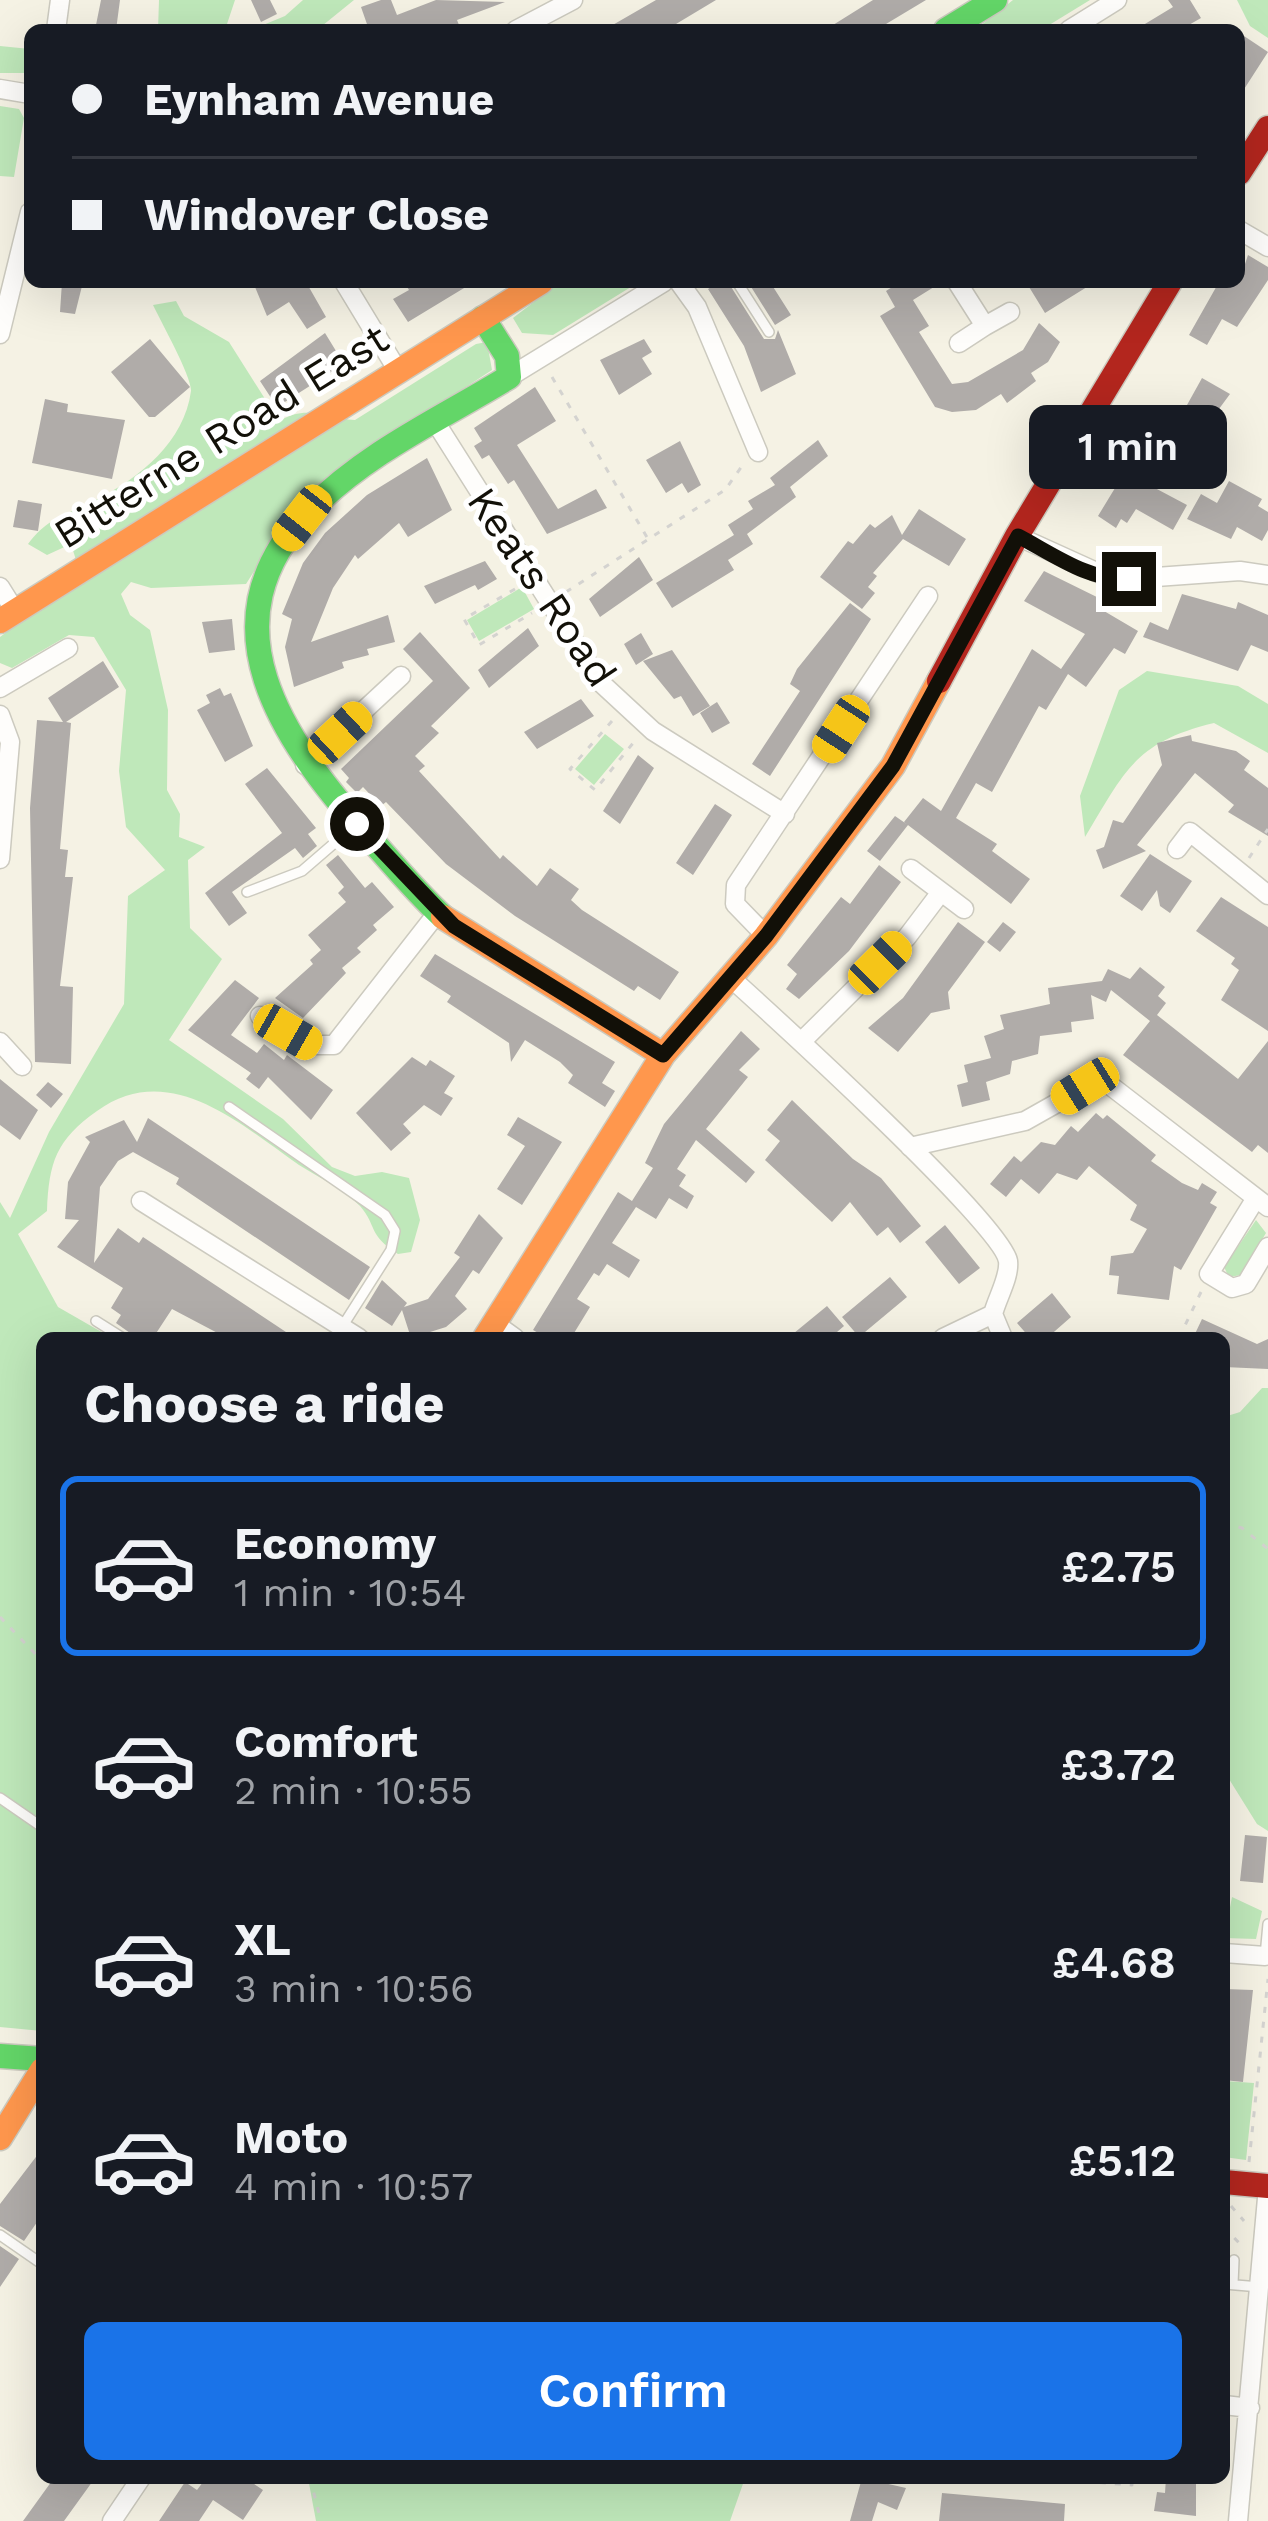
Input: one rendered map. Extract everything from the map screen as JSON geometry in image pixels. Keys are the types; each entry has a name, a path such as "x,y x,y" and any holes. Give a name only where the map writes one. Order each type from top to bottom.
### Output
{"street":[{"path":"527,24 573,0"},
{"path":"956,24 994,0"},
{"path":"1079,24 1117,0"},
{"path":"1245,164 1268,128"},
{"path":"0,334 24,236"},
{"path":"348,288 398,371"},
{"name":"Bitterne Road East","path":"8,616 531,288"},
{"path":"654,288 350,475 302,518 267,576 258,610 266,685 275,716 305,766 357,824 438,912 663,1055"},
{"path":"683,288 697,308 756,446"},
{"path":"961,288 986,326"},
{"path":"499,1332 663,1055 766,936 893,766 1018,536 1166,288"},
{"path":"959,343 1010,312"},
{"path":"483,318 507,356 508,377"},
{"name":"Keats Road","path":"436,423 600,682 653,731 785,814"},
{"path":"1018,536 1114,580 1240,571 1268,575"},
{"path":"0,587 8,616"},
{"path":"766,936 735,904 736,885 928,596"},
{"path":"0,688 68,648"},
{"path":"305,766 401,676"},
{"path":"0,715 10,742 0,860"},
{"path":"1177,849 1203,815"},
{"path":"1190,832 1268,895"},
{"path":"911,869 964,909"},
{"path":"801,1042 907,937 941,892"},
{"path":"260,1016 311,1045 334,1045 438,912"},
{"path":"731,978 910,1147 1002,1247 1007,1272 993,1314 1000,1332"},
{"path":"0,1042 22,1066"},
{"path":"910,1147 1025,1121 1096,1081 1107,1084 1265,1206 1209,1274 1232,1288 1246,1284 1268,1247"},
{"path":"141,1201 342,1332"},
{"path":"956,1332 993,1314"},
{"path":"1230,1953 1265,1956"},
{"path":"0,2056 36,2059"},
{"path":"0,2138 36,2080"},
{"path":"1230,2183 1268,2187 1260,2260 1260,2384 1250,2408 1238,2521"},
{"path":"1230,2406 1250,2408"},
{"path":"112,2521 137,2484"}],"lane":[{"path":"741,288 769,332"},
{"path":"247,892 302,872 357,824"},
{"path":"229,1107 385,1215 394,1231 392,1250 346,1332"},
{"path":"96,1322 114,1332"},
{"path":"0,1798 36,1823"},
{"path":"1265,1956 1268,1924"},
{"path":"0,2235 36,2260"},
{"path":"1230,2276 1234,2260"},
{"path":"1230,2284 1261,2287"}],"path":[{"path":"540,358 649,541"},
{"path":"532,578 464,619 479,645 725,490 756,446"},
{"path":"625,706 570,769 595,790 633,742"},
{"path":"1240,872 1268,829"},
{"path":"1182,1332 1209,1274"},
{"path":"1230,1525 1242,1528 1268,1549"},
{"path":"0,1617 36,1655"},
{"path":"1249,2164 1268,1979"},
{"path":"1230,2209 1249,2229"},
{"path":"1251,2240 1260,2260"},
{"path":"312,2484 321,2521"}],"green space":[{"path":"159,0 235,0 227,24 158,24"},
{"path":"303,0 354,0 324,24 266,24 285,16"},
{"path":"1013,0 1090,0 1051,24 983,24"},
{"path":"1237,0 1268,0 1268,38 1250,26"},
{"path":"0,46 24,48 24,73 0,73"},
{"path":"0,106 19,109 24,118 14,177 0,176"},
{"path":"552,288 629,288 553,335 522,333 513,318"},
{"path":"176,301 184,316 229,342 279,421 308,413 355,420 476,344 487,342 492,370 342,468 292,511 246,584 151,588 131,582 121,594 130,615 150,630 168,710 167,790 180,814 179,837 205,847 188,860 190,928 222,959 169,1040 283,1119 332,1167 355,1176 382,1172 409,1178 420,1220 411,1252 398,1254 377,1236 354,1200 228,1116 177,1094 150,1092 124,1097 72,1132 53,1165 47,1211 18,1234 58,1307 102,1332 36,1332 36,2030 0,2027 0,1202 10,1218 49,1132 124,1004 128,896 165,870 126,827 119,771 126,690 94,637 69,635 12,668 0,663 0,637 81,576 71,544 47,555 28,544 35,535 144,469 180,426 190,384 153,305"},
{"path":"522,587 534,609 479,641 467,620"},
{"path":"1147,671 1238,686 1268,704 1268,753 1214,723 1166,740 1135,762 1085,837 1080,796 1119,690"},
{"path":"605,734 624,749 594,785 575,769"},
{"path":"1256,1220 1266,1233 1241,1275 1229,1277 1224,1267"},
{"path":"1262,1388 1268,1388 1268,1831 1257,1824 1230,1781 1230,1415 1240,1412"},
{"path":"1232,1897 1262,1911 1256,1939 1230,1938"},
{"path":"1230,2081 1254,2083 1246,2160 1230,2158"},
{"path":"309,2484 743,2484 730,2521 316,2521"}],"building":[{"path":"101,0 120,0 117,24 96,24"},
{"path":"251,0 270,0 277,14 261,22"},
{"path":"391,0 397,15 436,0 505,2 457,20 459,24 367,24 361,7"},
{"path":"656,0 716,0 676,24 614,24"},
{"path":"873,0 926,0 886,24 835,24"},
{"path":"1168,0 1190,0 1201,18 1190,24 1145,24 1173,7"},
{"path":"1245,37 1268,52 1245,88"},
{"path":"1248,255 1268,267 1268,280 1237,327 1222,319 1207,345 1189,335 1216,288 1245,288"},
{"path":"62,288 82,288 75,314 60,312"},
{"path":"255,288 309,288 326,317 307,329 289,302 267,316"},
{"path":"464,288 408,322 393,299 409,290"},
{"path":"732,288 764,339 775,339 778,330 796,374 761,392 744,346 708,289"},
{"path":"752,288 774,288 791,315 775,325"},
{"path":"932,288 913,300 929,326 919,332 952,384 968,382 1023,350 1039,323 1060,342 1048,362 1031,373 1036,381 1007,403 1001,394 976,410 952,412 935,407 880,316 895,307 886,291"},
{"path":"1030,288 1085,288 1045,313"},
{"path":"325,333 344,364 277,407 260,381"},
{"path":"150,339 190,387 155,417 149,417 111,372"},
{"path":"644,339 652,352 642,358 652,374 619,395 600,360"},
{"path":"1202,378 1230,394 1188,451 1179,446 1155,488 1187,505 1173,530 1136,509 1127,523 1121,519 1116,528 1098,516 1140,447 1144,449 1160,422 1169,427 1178,411 1182,414"},
{"path":"535,387 556,421 517,445 558,509 596,489 607,508 547,534 514,480 508,484 489,455 482,459 474,446 482,441 474,428"},
{"path":"45,399 68,404 67,412 125,420 112,479 32,463"},
{"path":"818,440 828,456 790,487 796,497 747,534 753,544 728,560 734,570 672,608 656,583 734,535 728,525 753,509 748,501 775,485 770,478"},
{"path":"680,441 701,485 688,493 682,483 666,493 646,460"},
{"path":"427,458 452,510 408,537 399,523 358,559 355,555 333,588 311,642 388,615 395,642 367,649 369,655 342,662 344,668 294,687 285,647 292,619 282,614 303,563 325,533 367,495"},
{"path":"1229,481 1262,499 1258,506 1268,512 1268,530 1262,541 1237,527 1231,539 1187,519 1201,494 1217,503"},
{"path":"18,500 42,504 38,531 13,527"},
{"path":"919,509 966,539 949,566 903,539 873,573 877,576 868,587 875,593 862,609 820,577 848,541 853,544 870,524 875,528 892,515 902,535"},
{"path":"639,557 653,580 600,617 589,599"},
{"path":"485,561 497,579 435,604 424,586"},
{"path":"1044,571 1109,603 1104,611 1138,631 1125,654 1114,648 1086,687 1068,674 1046,710 1039,706 992,792 976,783 956,818 997,844 992,851 1030,879 1011,904 904,822 923,798 941,811 1032,649 1061,669 1085,634 1024,601"},
{"path":"1182,594 1236,609 1238,602 1268,615 1268,652 1251,645 1238,671 1143,637 1150,622 1168,630"},
{"path":"850,603 871,619 770,776 752,764 800,691 790,684 797,669"},
{"path":"232,619 235,650 209,653 202,622"},
{"path":"528,628 539,646 489,688 478,670"},
{"path":"420,632 470,688 431,726 439,733 415,756 425,766 419,771 500,859 503,855 537,886 550,868 579,889 571,900 582,910 679,972 660,1000 638,986 634,991 515,916 446,864 386,802 381,806 363,787 357,793 346,782 349,778 341,769 433,681 403,649"},
{"path":"641,633 653,654 636,665 624,644"},
{"path":"672,650 710,706 693,716 681,696 674,699 643,661"},
{"path":"103,661 119,687 66,722 71,723 60,849 68,850 65,877 73,877 60,986 73,987 71,1064 35,1062 30,808 37,720 63,722 48,698"},
{"path":"220,688 224,696 231,693 253,746 225,762 197,710 210,703 206,695"},
{"path":"581,699 594,716 537,749 524,732"},
{"path":"717,702 730,723 712,733 700,713"},
{"path":"1191,735 1192,741 1236,751 1250,761 1244,770 1268,788 1268,836 1228,812 1234,805 1195,773 1137,845 1146,851 1103,869 1096,850 1104,847 1113,820 1123,823 1162,765 1157,743"},
{"path":"638,755 654,768 620,824 603,811"},
{"path":"267,768 316,828 308,834 317,846 303,858 295,848 232,892 247,913 229,926 205,893 282,833 245,784"},
{"path":"715,804 732,815 693,875 676,863"},
{"path":"895,816 908,825 880,861 867,851"},
{"path":"1150,854 1192,881 1170,913 1160,906 1157,890 1142,911 1120,896"},
{"path":"338,855 365,888 372,882 394,907 373,925 377,930 342,968 346,973 303,1018 275,998 313,964 310,960 321,950 308,935 346,902 338,893 344,887 326,865"},
{"path":"879,865 901,882 849,951 799,999 786,989 797,974 787,965 841,897 850,904"},
{"path":"1221,897 1268,927 1268,1031 1221,1000 1239,970 1231,964 1235,958 1196,931"},
{"path":"958,922 985,942 948,992 950,1009 931,1013 898,1052 868,1028 903,998"},
{"path":"1003,922 1016,932 1000,952 987,942"},
{"path":"435,954 615,1062 602,1083 615,1091 605,1107 568,1083 573,1075 560,1062 525,1040 511,1062 509,1043 447,1002 451,996 420,976"},
{"path":"1140,967 1165,987 1158,996 1166,1003 1157,1015 1238,1079 1268,1041 1268,1153 1258,1145 1252,1152 1123,1055 1150,1021 1111,990 1106,1002 1091,995 1094,1019 1071,1022 1072,1032 1040,1036 1038,1054 1012,1061 1010,1074 986,1082 990,1100 962,1107 957,1085 968,1082 964,1065 991,1058 984,1036 1004,1029 1000,1015 1050,1004 1048,988 1102,981 1108,969 1130,979"},
{"path":"235,980 259,998 231,1035 257,1053 264,1044 284,1060 287,1055 333,1090 311,1120 268,1077 259,1089 246,1079 251,1073 188,1030"},
{"path":"741,1031 760,1049 739,1070 748,1077 706,1129 755,1172 746,1183 696,1140 677,1169 686,1175 679,1186 694,1196 687,1209 669,1198 656,1219 636,1207 612,1243 640,1260 629,1278 607,1264 599,1276 594,1273 577,1299 590,1307 575,1332 533,1330 618,1192 632,1201 653,1168 645,1163 664,1124"},
{"path":"412,1057 426,1066 430,1060 455,1076 444,1093 453,1098 441,1116 424,1105 403,1124 411,1133 391,1151 356,1113"},
{"path":"0,1079 38,1110 20,1140 0,1125"},
{"path":"48,1082 63,1094 51,1108 36,1095"},
{"path":"792,1100 853,1159 881,1178 921,1226 900,1243 888,1227 877,1236 850,1202 832,1222 765,1160 780,1141 767,1130"},
{"path":"1096,1113 1103,1119 1107,1115 1156,1155 1151,1161 1182,1183 1198,1190 1202,1183 1217,1192 1210,1203 1217,1207 1181,1270 1174,1266 1169,1300 1117,1294 1119,1276 1109,1275 1111,1256 1133,1253 1147,1229 1130,1220 1137,1205 1089,1166 1077,1180 1057,1173 1039,1194 1021,1179 1006,1197 990,1184 1014,1156 1021,1162 1041,1142 1055,1145 1071,1126 1078,1132"},
{"path":"518,1117 562,1142 522,1205 497,1189 525,1146 507,1135"},
{"path":"148,1118 370,1267 349,1300 176,1184 179,1178 133,1152 118,1161 100,1187 94,1263 118,1228 139,1243 143,1237 286,1332 216,1332 172,1309 157,1332 129,1332 116,1323 121,1315 111,1308 123,1288 57,1247 79,1220 65,1219 68,1182 90,1142 85,1137 124,1120 137,1142"},
{"path":"479,1214 503,1238 479,1274 473,1270 455,1296 467,1309 446,1327 409,1332 402,1310 392,1326 365,1308 382,1280 407,1303 404,1307 428,1299 460,1257 454,1253"},
{"path":"945,1225 980,1268 959,1284 925,1242"},
{"path":"890,1277 907,1297 865,1332 855,1332 842,1317"},
{"path":"1052,1293 1071,1317 1054,1332 1025,1332 1017,1323"},
{"path":"827,1306 844,1326 837,1332 795,1332"},
{"path":"1202,1319 1257,1344 1268,1339 1268,1369 1230,1367 1230,1332 1196,1332"},
{"path":"1245,1835 1267,1837 1263,1883 1240,1881"},
{"path":"1230,1989 1253,1990 1243,2082 1230,2081"},
{"path":"36,2157 36,2224 24,2241 0,2226 0,2204"},
{"path":"0,2246 19,2259 0,2287"},
{"path":"50,2484 91,2484 64,2521 23,2521"},
{"path":"184,2484 197,2490 202,2484 254,2484 263,2490 243,2520 213,2500 199,2521 159,2521"},
{"path":"860,2484 906,2488 897,2510 878,2502 872,2521 850,2521"},
{"path":"1166,2484 1196,2484 1196,2516 1154,2511 1157,2492 1165,2493"},
{"path":"942,2493 1065,2504 1064,2521 939,2521"}],"traffic: fast":[{"path":"956,24 995,0"},
{"path":"443,917 368,836 307,760 266,679 257,637 261,595 278,552 311,509 381,453 509,377 507,356 483,318"},
{"path":"0,2056 36,2059"}],"traffic: slow":[{"path":"0,621 531,288"},
{"path":"489,1332 663,1055 766,936 893,766 939,681"},
{"path":"443,917 663,1055"},
{"path":"0,2138 36,2080"}],"traffic: jam":[{"path":"1245,164 1268,128"},
{"path":"939,681 1017,536 1166,288"},
{"path":"1230,2183 1268,2186"}],"route":[{"path":"357,824 454,926 663,1055 766,936 893,766 1018,536 1082,569 1114,580 1129,579"}]}
